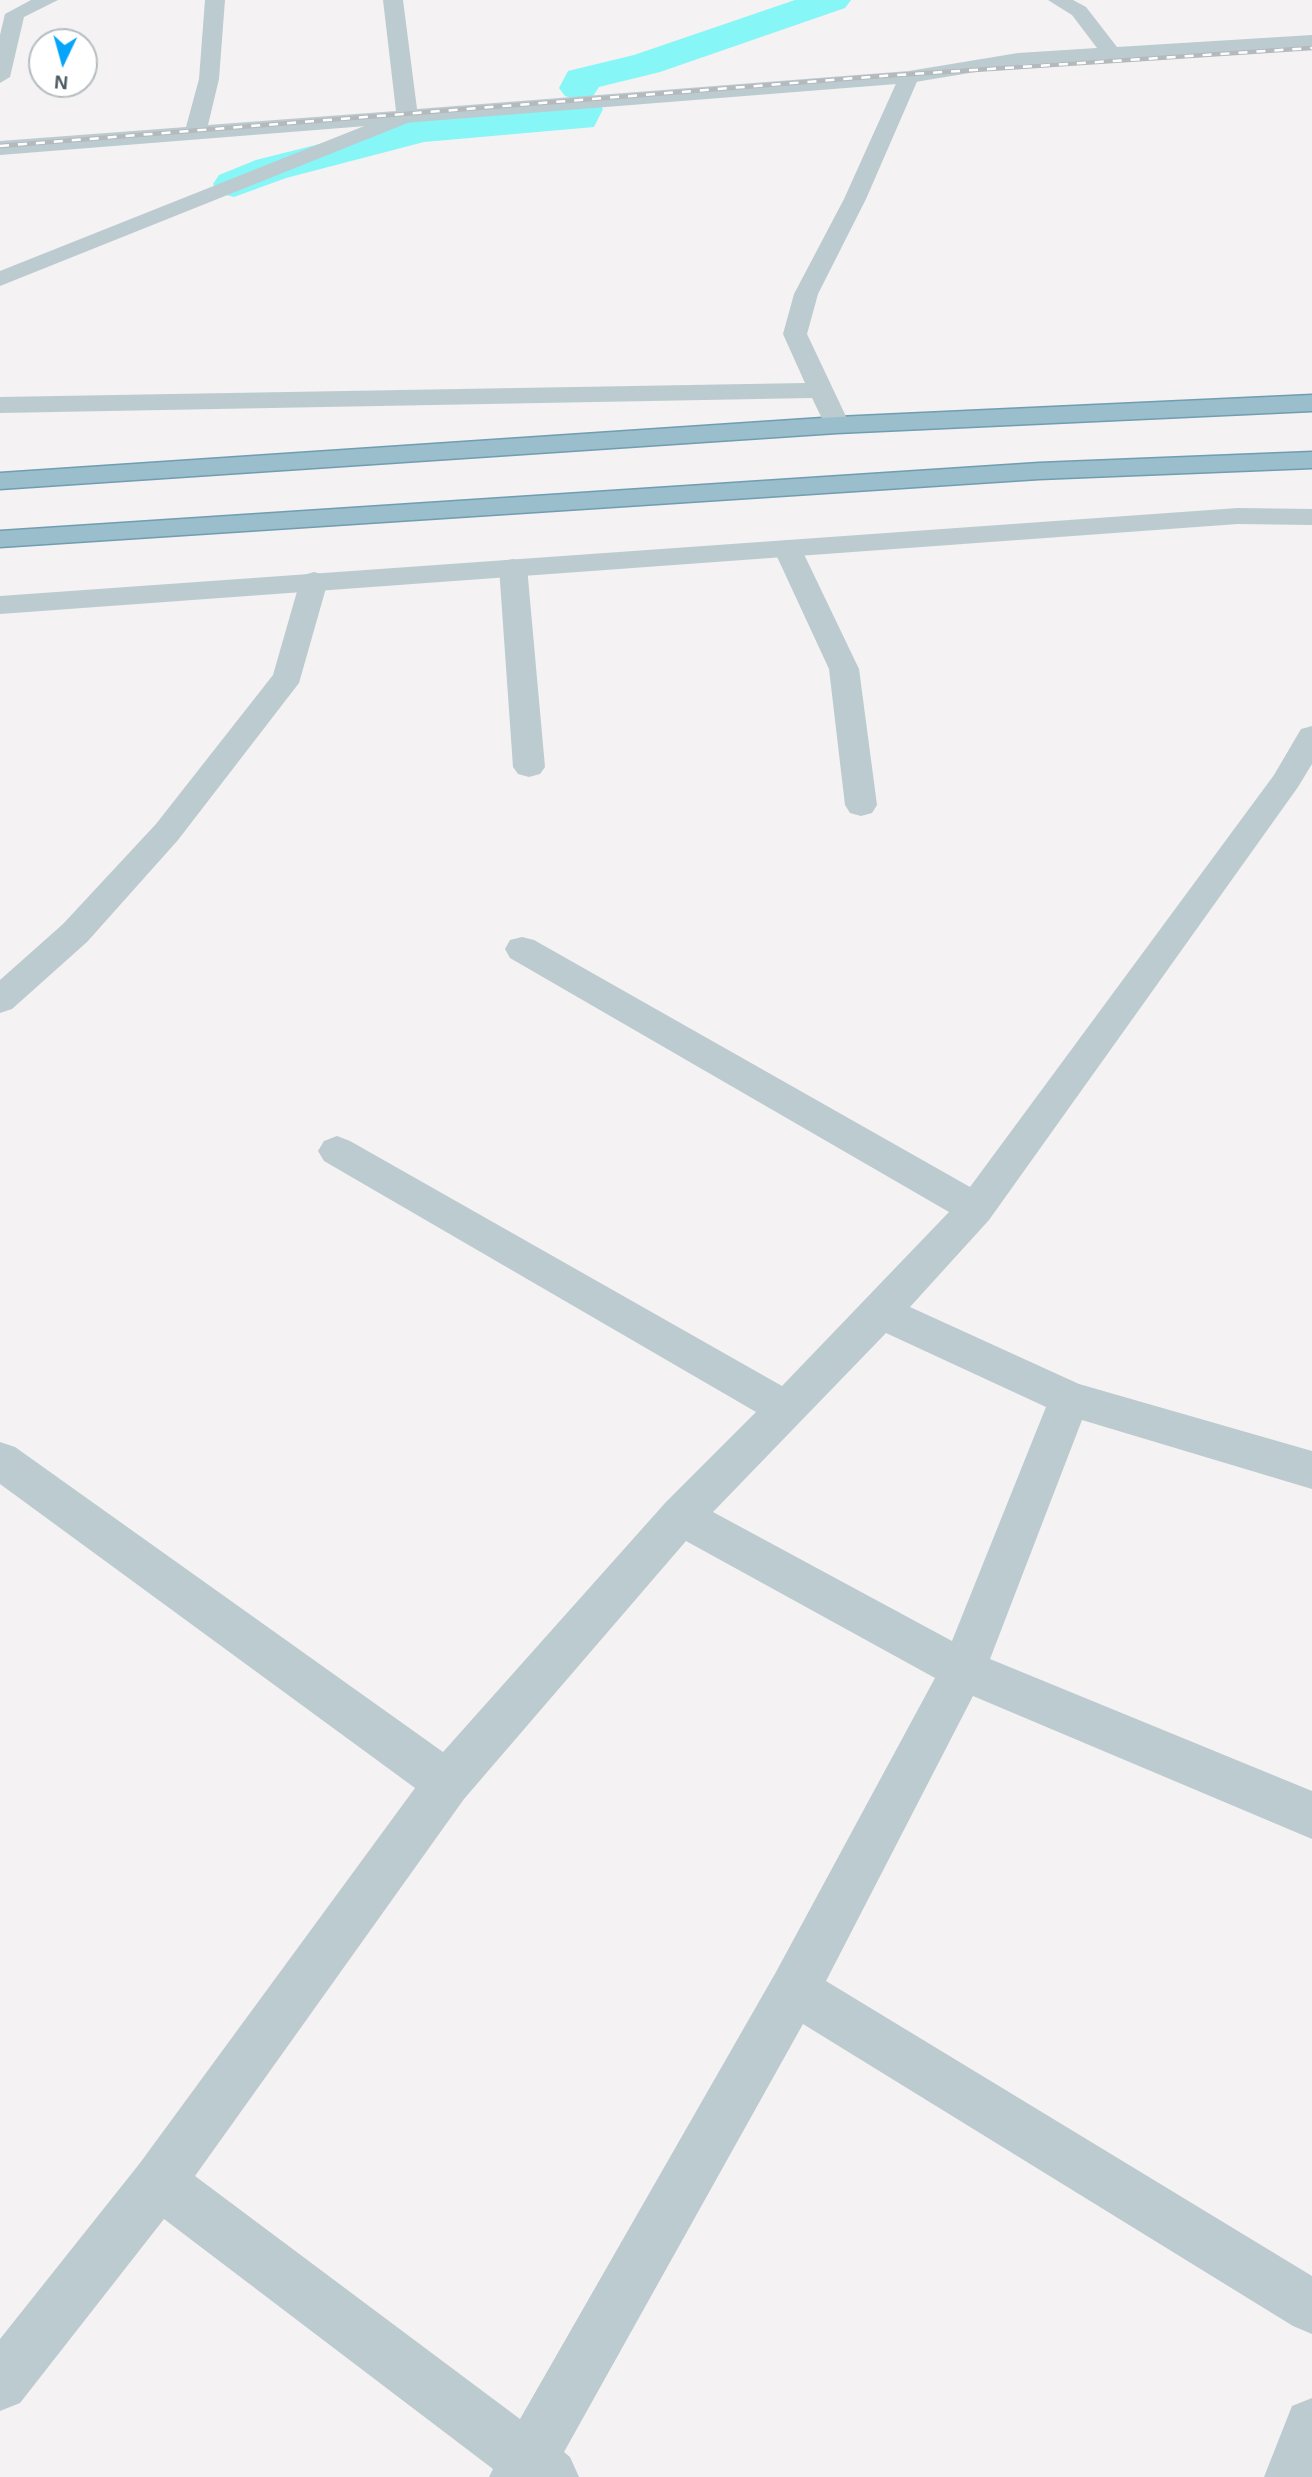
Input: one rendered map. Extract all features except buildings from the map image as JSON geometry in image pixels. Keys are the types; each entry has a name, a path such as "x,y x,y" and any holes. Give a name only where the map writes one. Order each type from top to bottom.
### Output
{"highway":[{"path":"0,481 836,425 1312,403"},
{"path":"0,538 1025,471 1312,460"}],"street":[{"path":"0,77 6,24 15,14 48,0"},
{"path":"196,132 209,79 215,0"},
{"path":"393,0 406,107"},
{"path":"1058,0 1079,11 1112,54"},
{"path":"0,133 909,77 1018,59 1312,41"},
{"path":"836,425 794,334 806,294 855,199 909,77"},
{"path":"0,148 196,132 406,107"},
{"path":"0,279 406,107"},
{"path":"0,405 819,390"},
{"path":"0,605 1238,516 1312,517"},
{"path":"787,548 844,669 861,805"},
{"path":"513,567 529,767"},
{"path":"0,1000 75,933 167,832 227,758 288,676 314,581"},
{"path":"0,2383 159,2182 447,1783 681,1516 881,1312 976,1209 1300,784 1312,736"},
{"path":"522,949 976,1209"},
{"path":"337,1151 786,1409"},
{"path":"881,1312 1070,1399 1312,1470"},
{"path":"159,2182 532,2471 794,1990 963,1670 1070,1399"},
{"path":"0,1460 447,1783"},
{"path":"681,1516 963,1670 1312,1815"},
{"path":"794,1990 1312,2307"},
{"path":"1293,2477 1312,2426"}],"waterway":[{"path":"579,88 582,79 646,64 832,0"},
{"path":"234,184 271,169 423,130 580,118 583,109"}],"railway":[{"path":"0,146 882,76 1312,48"}]}
